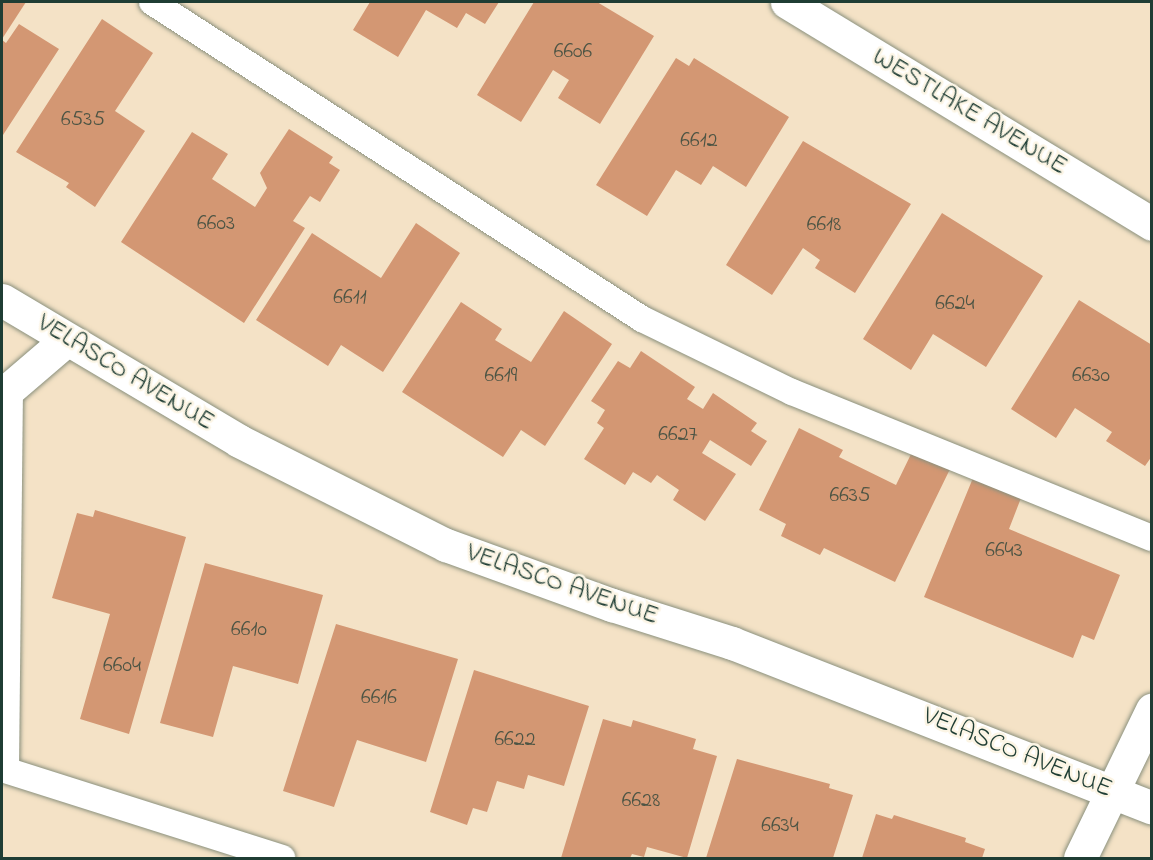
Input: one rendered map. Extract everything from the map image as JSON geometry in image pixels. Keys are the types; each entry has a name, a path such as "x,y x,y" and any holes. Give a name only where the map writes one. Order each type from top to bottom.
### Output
{"street":[{"name":"WESTLAKE AVENUE","path":"787,2 1152,224"},
{"name":"VELASCO AVENUE","path":"2,300 239,441 446,545 612,605 732,643 1152,808"},
{"path":"6,393 66,340"},
{"path":"1080,858 1152,710"}],"lane":[{"path":"152,2 642,319 792,392 1152,538"},
{"path":"6,393 4,769 282,858"}],"building":[{"path":"2,2 26,2 2,39"},
{"path":"370,2 499,2 485,24 466,13 457,28 426,10 398,57 353,30"},
{"path":"534,2 597,2 654,36 600,124 558,98 569,80 553,70 521,122 477,95"},
{"path":"102,19 153,53 115,111 145,131 95,207 66,187 69,183 16,152"},
{"path":"19,24 59,49 3,135 2,40 6,43"},
{"path":"676,58 689,66 694,58 789,117 746,187 713,166 701,185 676,170 647,216 596,185"},
{"path":"289,129 333,157 329,163 340,170 320,202 310,196 293,221 305,228 244,323 121,242 192,132 228,154 212,179 255,207 267,188 260,173"},
{"path":"803,141 911,204 855,293 815,268 820,260 803,248 772,295 726,265"},
{"path":"942,213 1043,276 986,367 933,334 911,370 863,339"},
{"path":"416,223 460,253 383,372 341,345 328,366 256,320 312,233 381,278"},
{"path":"1079,300 1152,345 1152,456 1145,466 1106,441 1112,432 1075,408 1056,438 1011,409"},
{"path":"461,302 502,329 495,340 531,362 564,311 612,344 545,446 521,430 503,457 402,392"},
{"path":"641,351 695,387 687,399 703,409 713,393 757,423 751,431 767,441 751,466 710,440 702,453 736,474 705,521 673,500 679,490 657,475 651,483 633,472 625,485 584,459 604,428 597,423 605,410 591,401 618,361 630,368"},
{"path":"799,428 843,450 839,457 896,485 914,448 951,467 895,582 824,548 820,555 781,536 786,524 759,510"},
{"path":"973,478 1021,498 1009,529 1120,575 1094,640 1082,635 1073,658 924,597"},
{"path":"95,510 186,537 129,734 80,719 110,614 52,598 77,513 93,517"},
{"path":"205,563 323,595 298,684 233,666 213,737 160,723"},
{"path":"336,624 458,659 426,762 357,740 334,807 283,791"},
{"path":"474,670 589,706 564,786 528,775 524,789 497,781 487,812 473,808 467,825 430,812"},
{"path":"603,719 631,727 633,720 696,739 693,749 717,756 687,858 647,847 644,857 632,854 630,858 561,858"},
{"path":"737,759 830,784 829,788 853,795 833,858 706,858"},
{"path":"876,814 892,819 894,815 966,838 965,842 985,849 982,858 862,858"}]}
